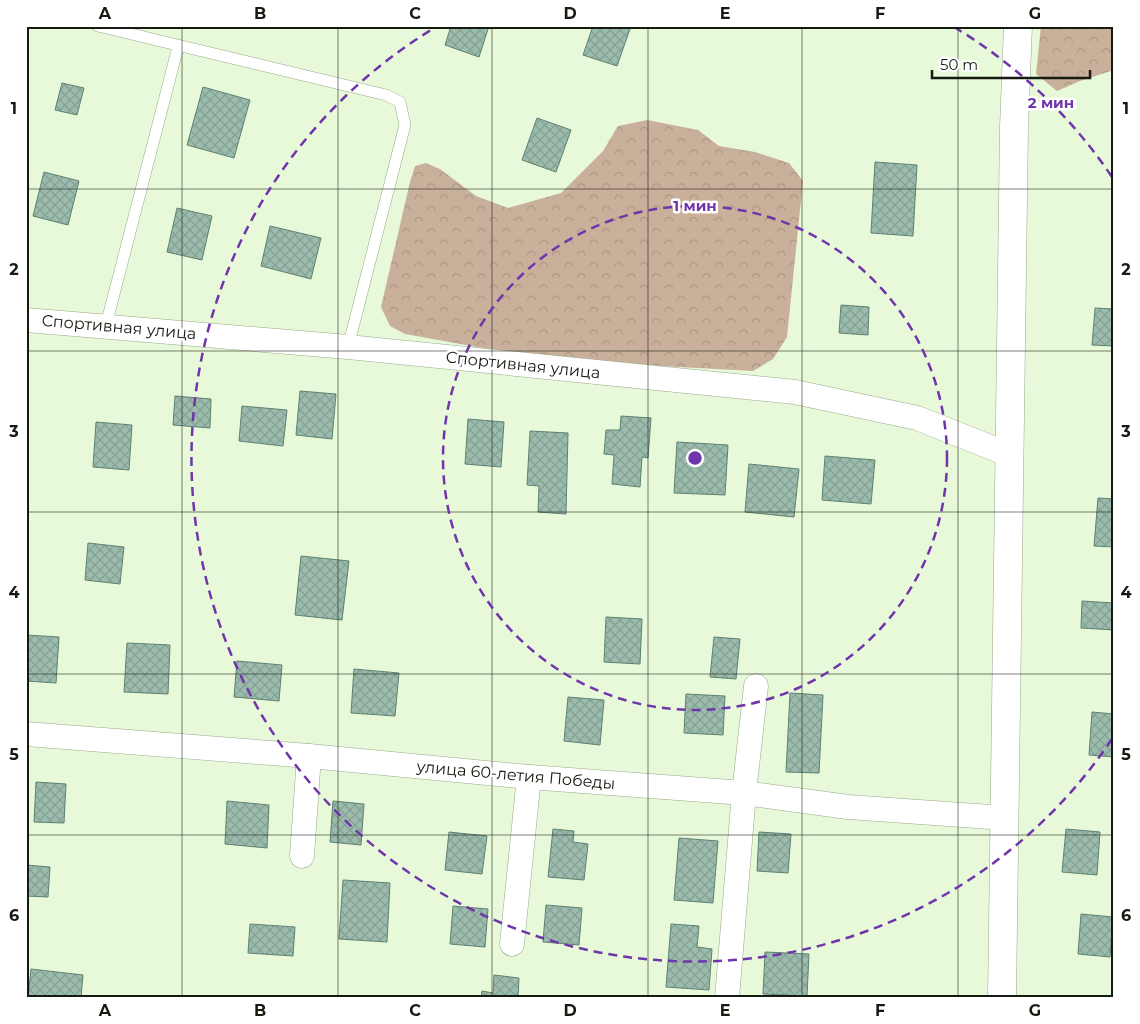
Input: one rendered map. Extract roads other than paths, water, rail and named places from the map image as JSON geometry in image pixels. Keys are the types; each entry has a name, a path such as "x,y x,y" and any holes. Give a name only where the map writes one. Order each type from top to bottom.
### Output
{"street":[{"path":"1002,998 1014,127 1018,26"},
{"name":"Спортивная улица","path":"26,320 106,325 348,347 795,392 917,418 1010,455"},
{"path":"727,998 744,793 756,686"},
{"name":"улица 60-летия Победы","path":"26,734 309,756 529,777 744,793 848,807 1005,818"},
{"path":"302,856 309,756"},
{"path":"512,944 529,777"}],"lane":[{"path":"98,26 178,47 386,95 400,102 405,125 348,347"},
{"path":"106,325 178,47"}]}
